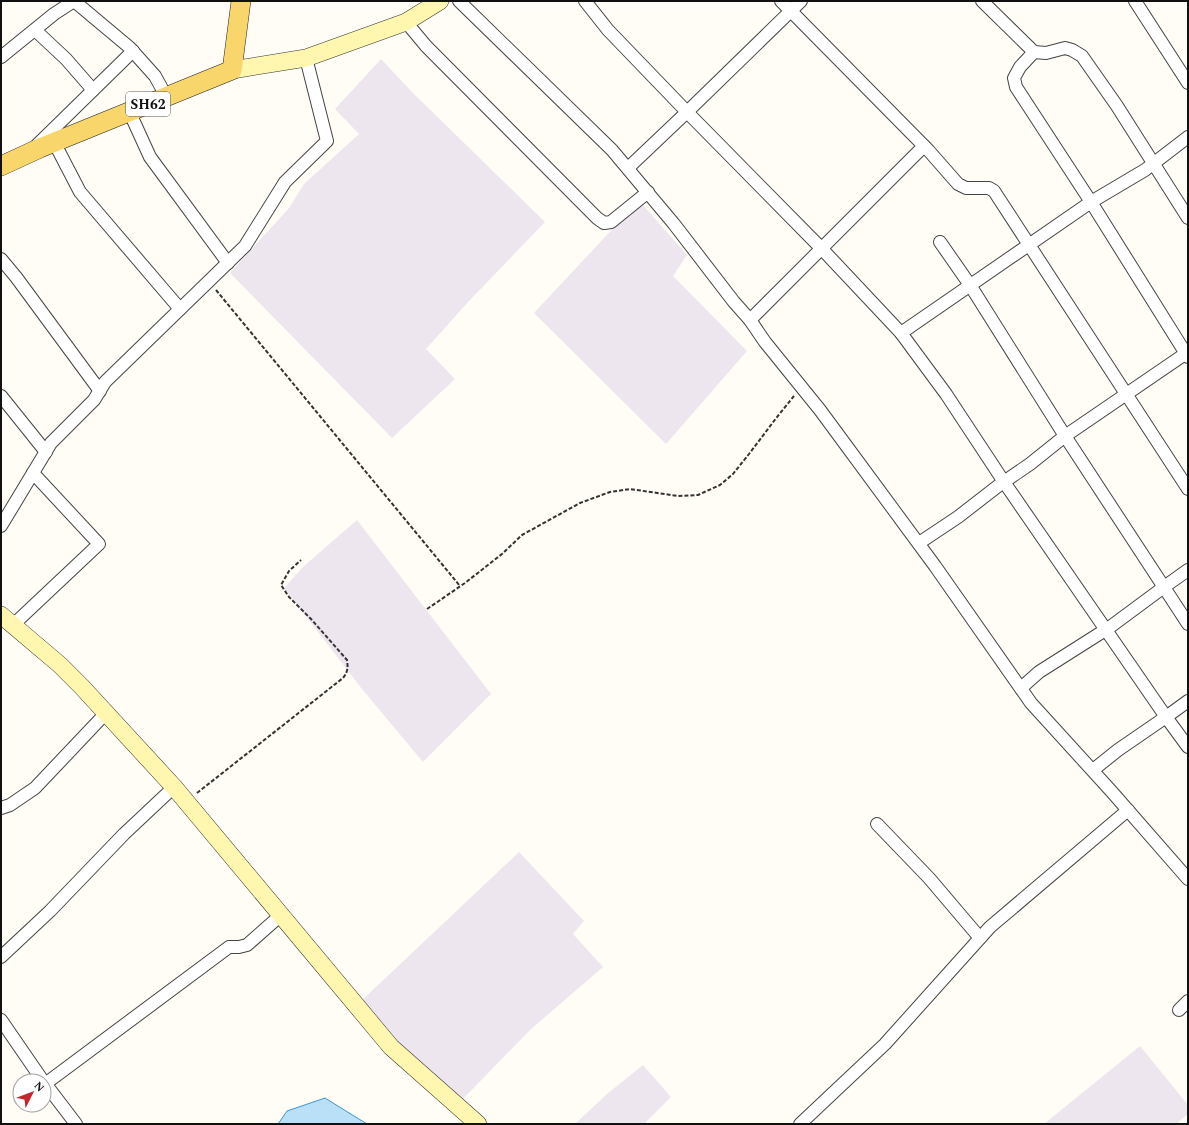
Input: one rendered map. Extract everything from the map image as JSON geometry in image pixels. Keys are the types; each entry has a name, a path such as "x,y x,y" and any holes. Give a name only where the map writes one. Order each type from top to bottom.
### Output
{"main road":[{"path":"242,1 232,70 306,58 406,22 440,1"},
{"name":"SH62","path":"1,166 54,142 232,70"},
{"path":"7,620 60,665 82,687 187,801 391,1047 478,1124"}],"street":[{"path":"1,57 54,14 74,1 133,51 155,76 166,96"},
{"path":"458,1 612,150 648,192 820,410 919,544 1032,703 1188,878"},
{"path":"585,1 608,30 822,249 901,333 946,394 1004,482 1188,747"},
{"path":"781,1 940,162 950,176 961,186 966,188 989,188 994,191 1188,489"},
{"path":"628,168 801,1"},
{"path":"982,1 1034,52 1046,53 1065,48 1082,56 1117,106 1188,218"},
{"path":"1136,1 1188,83"},
{"path":"406,22 432,52 597,218 604,223 611,222 648,192"},
{"path":"35,30 66,59 93,90"},
{"path":"28,154 133,51"},
{"path":"919,544 1030,464 1065,436 1187,354 1016,87 1014,78 1020,67 1034,52"},
{"path":"1,526 51,443 94,400 105,382 245,246 285,182 327,141 306,58"},
{"path":"129,111 150,157 228,262"},
{"path":"901,333 1091,202 1145,170 1188,137"},
{"path":"54,142 80,192 180,309"},
{"path":"750,320 924,146"},
{"path":"940,242 970,285 1065,436 1188,624"},
{"path":"1,259 100,391"},
{"path":"1,396 46,452"},
{"path":"7,620 99,544 33,473"},
{"path":"1021,688 1039,672 1106,630 1188,570"},
{"path":"1093,770 1118,750 1188,701"},
{"path":"1,808 10,805 35,788 106,713"},
{"path":"1,956 50,911 124,834 174,787"},
{"path":"800,1124 885,1044 990,927 1128,810"},
{"path":"877,824 929,878 980,938"},
{"path":"52,1076 229,947 247,945 281,915"},
{"path":"1179,1010 1188,1001"},
{"path":"1,1020 38,1073"},
{"path":"52,1092 76,1124"}],"path":[{"path":"209,281 460,586"},
{"path":"427,608 460,586 502,554 522,535 580,503 610,492 630,489 678,496 698,495 720,485 733,474 776,417 801,387"},
{"path":"187,801 343,678 346,674 348,668 347,660 312,619 288,596 281,585 288,571 301,560"}],"shaded area":[{"path":"381,59 413,93 545,222 469,301 426,349 455,379 392,438 230,273 289,208 304,184 359,134 335,109"},
{"path":"642,204 687,255 673,276 747,351 666,444 534,313 620,221"},
{"path":"357,520 491,694 423,762 362,689 284,588 304,566"},
{"path":"519,852 584,921 573,934 603,967 530,1030 461,1101 396,1044 360,1002"},
{"path":"1140,1046 1188,1105 1188,1114 1176,1124 1044,1124"},
{"path":"643,1065 671,1097 645,1123 646,1124 575,1124 607,1094"}],"water":[{"path":"325,1098 367,1124 278,1124 287,1111"}]}
